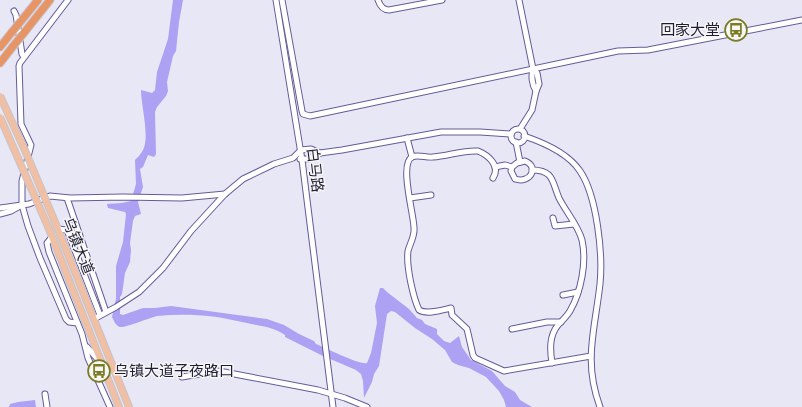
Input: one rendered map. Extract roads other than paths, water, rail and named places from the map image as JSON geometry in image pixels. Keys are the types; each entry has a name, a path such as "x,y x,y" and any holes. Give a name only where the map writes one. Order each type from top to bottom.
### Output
{"highway":[{"path":"0,47 38,0"},
{"path":"0,63 50,0"}],"main road":[{"name":"乌镇大道","path":"0,96 24,148 58,229 128,407"},
{"name":"乌镇大道","path":"0,116 49,229 119,407"}],"street":[{"path":"68,0 24,57 19,66 21,121 23,130 31,148 22,181 22,205 40,258 66,319 69,322 78,323"},
{"name":"白马路","path":"276,0 301,150 332,407"},
{"path":"282,0 302,110 303,114 306,116 618,52 648,50 802,20"},
{"path":"378,0 381,7 386,10 442,0"},
{"path":"511,134 513,130 520,129 532,110 536,91 540,84 536,80 537,73 533,69 519,0"},
{"path":"14,11 16,15 22,54 24,57"},
{"path":"520,129 524,136 563,154 580,171 591,198 598,231 601,262 600,283 591,356 591,371 593,387 600,407"},
{"path":"293,158 302,160 308,159 320,153 349,149 424,134 456,131 511,134"},
{"path":"511,134 513,140 516,142 520,162"},
{"path":"516,142 522,140 524,136"},
{"path":"407,138 412,157"},
{"path":"94,319 123,303 139,292 163,268 191,231 225,194 243,179 274,164 293,158 301,150 310,149 320,153"},
{"path":"412,157 434,157 478,151 490,158 495,167 495,174 493,178"},
{"path":"412,157 407,164 407,171 415,230 408,250 408,260 411,284 419,310 427,312 451,308 452,315 467,330 475,358 500,370 504,371 591,356"},
{"path":"525,161 529,163 532,170 530,178 518,180 513,176 511,171 512,167 514,164 520,162 525,161"},
{"path":"495,167 505,165 512,167"},
{"path":"532,170 544,172 551,178 562,203 580,234 583,249 583,270 578,292 569,312 557,327 551,341 550,353 552,363"},
{"path":"0,208 30,204 50,196 67,198 182,198 225,194"},
{"path":"410,198 431,195"},
{"path":"67,198 107,312"},
{"path":"0,214 11,211 22,205"},
{"path":"554,218 555,226 574,224"},
{"path":"58,229 67,230 100,315"},
{"path":"52,237 47,243 47,246 78,323 91,364 110,407"},
{"path":"564,295 578,292"},
{"path":"512,329 547,322 561,322"},
{"path":"86,346 102,364"},
{"path":"182,377 217,371 224,372 331,394 367,407"},
{"path":"45,394 47,407"}],"place":[{"name":"回家大堂","path":"736,30"},
{"name":"乌镇大道子夜路口","path":"99,371"}]}
